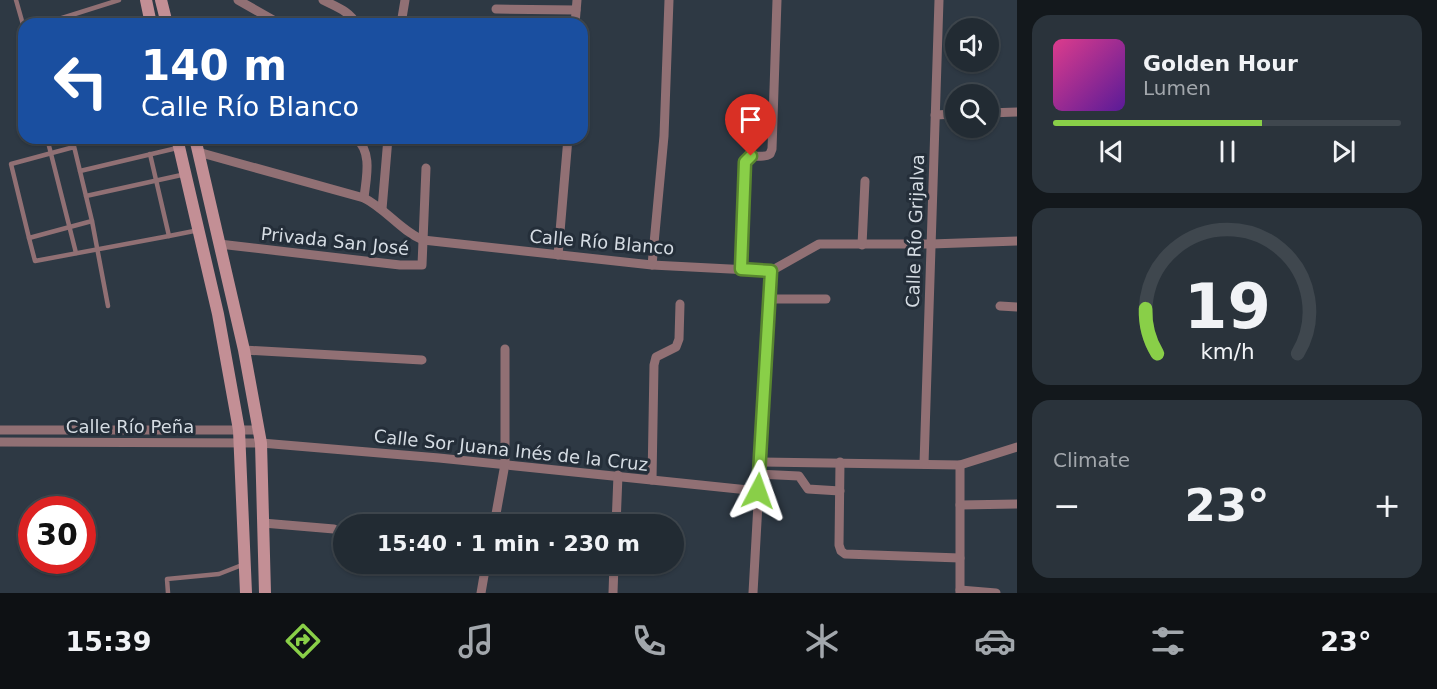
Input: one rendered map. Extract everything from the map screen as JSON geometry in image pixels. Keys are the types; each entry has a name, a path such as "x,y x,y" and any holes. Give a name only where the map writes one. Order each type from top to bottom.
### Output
{"main road":[{"path":"146,0 150,18"},
{"path":"161,0 166,18"},
{"path":"178,144 218,314 239,436 246,593"},
{"path":"196,144 244,350 261,443 265,593"}],"street":[{"path":"238,0 270,18"},
{"path":"323,0 344,11 352,18"},
{"path":"402,18 405,0"},
{"path":"652,265 664,136 669,0"},
{"path":"741,269 745,162 751,156 767,157 772,149 777,0"},
{"name":"Calle Río Grijalva","path":"924,464 939,0"},
{"path":"496,9 576,5"},
{"path":"999,113 1017,112"},
{"path":"935,115 945,115"},
{"path":"362,144 368,162 364,198"},
{"path":"382,208 387,144"},
{"path":"558,255 567,144"},
{"name":"Calle Río Blanco","path":"198,152 364,198 382,208 414,236 423,240 652,265 771,271"},
{"path":"423,240 426,168"},
{"path":"862,245 865,181"},
{"name":"Privada San José","path":"219,244 416,266 422,265 423,240"},
{"path":"753,593 771,271 819,244 1017,241"},
{"path":"769,299 826,299"},
{"path":"652,480 654,365 656,357 676,347 679,339 680,304"},
{"path":"1000,306 1017,307"},
{"path":"496,514 505,465 504,349"},
{"path":"244,350 422,360"},
{"name":"Calle Río Peña","path":"0,430 239,436 261,443"},
{"name":"Calle Río Peña","path":"0,442 239,436 257,430"},
{"name":"Calle Sor Juana Inés de la Cruz","path":"261,443 758,491"},
{"path":"760,462 960,465 1017,447"},
{"path":"840,462 839,545 841,551 845,554 960,558"},
{"path":"960,465 960,591 996,593"},
{"path":"759,474 799,476 808,489 840,491"},
{"path":"616,514 618,476"},
{"path":"960,505 1017,504"},
{"path":"263,523 333,529"},
{"path":"481,593 484,574"},
{"path":"613,593 614,574"}],"lane":[{"path":"16,0 21,18"},
{"path":"60,18 109,1 119,0"},
{"path":"49,144 76,253"},
{"path":"73,144 98,248 108,306"},
{"path":"80,171 150,154 175,144"},
{"path":"74,147 11,164 35,261 199,230"},
{"path":"150,154 169,236"},
{"path":"86,196 186,173"},
{"path":"29,238 92,221"},
{"path":"168,593 168,579 219,574 245,564"}],"route":[{"path":"751,156 745,162 741,269 771,271 758,491"}]}
